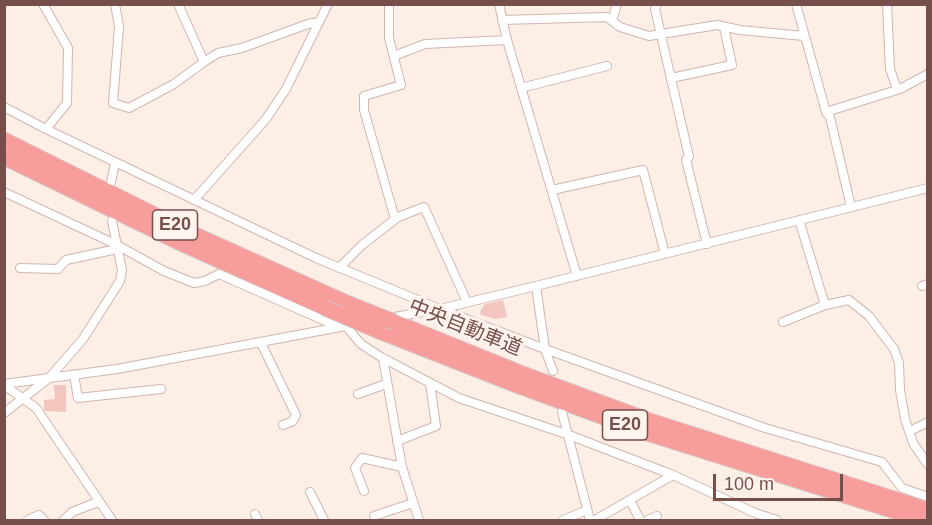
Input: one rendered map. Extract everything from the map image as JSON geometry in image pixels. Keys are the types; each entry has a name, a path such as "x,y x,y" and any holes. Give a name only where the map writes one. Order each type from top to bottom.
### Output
{"highway":[{"name":"中央自動車道","path":"4,140 193,234 349,304 520,373 877,501 923,520"},
{"name":"中央自動車道","path":"4,157 185,245 325,308 536,392 647,433 877,501 927,510"}],"street":[{"path":"43,4 68,48 67,103 46,129"},
{"path":"116,4 119,27 113,103 129,108 142,103 174,84 204,62 227,50 242,48 308,24 320,22"},
{"path":"178,4 204,62"},
{"path":"194,200 266,119 286,89 328,4"},
{"path":"389,4 389,38 400,85 364,96 364,110 394,219"},
{"path":"499,4 507,40 577,276"},
{"path":"612,21 617,4"},
{"path":"657,4 661,34 689,157 686,160 707,244"},
{"path":"796,4 826,112 830,117 851,207"},
{"path":"887,4 890,69 897,89"},
{"path":"502,20 607,17 620,27 649,36 717,25 804,36"},
{"path":"671,78 732,65 724,27"},
{"path":"394,56 425,44 507,40"},
{"path":"521,88 607,66"},
{"path":"826,112 897,89 927,74"},
{"path":"4,107 115,163 339,268 545,349 765,428 882,462 902,488 927,497"},
{"path":"111,182 115,163"},
{"path":"552,190 643,170 665,254"},
{"path":"4,385 117,369 440,309 927,188"},
{"path":"4,192 164,271 194,283 219,274 342,326 361,344 383,358 459,398 569,435 673,475 757,517 777,520"},
{"path":"339,268 394,219 424,207 467,302"},
{"path":"799,220 825,305"},
{"path":"4,413 49,378 83,339 120,281 122,270 112,221"},
{"path":"20,268 58,269 66,260 116,247"},
{"path":"536,286 545,349 553,371"},
{"path":"783,322 825,305 849,300 870,316 894,349 899,363 900,390 910,431 914,443 926,459"},
{"path":"261,343 296,415 293,421 283,425"},
{"path":"383,358 402,467 419,520"},
{"path":"74,375 78,398 160,389"},
{"path":"397,441 436,426 430,383"},
{"path":"358,394 386,384"},
{"path":"4,385 36,408 112,520"},
{"path":"562,412 590,520"},
{"path":"910,431 927,422"},
{"path":"364,491 355,468 362,458 402,467"},
{"path":"595,520 673,475"},
{"path":"310,492 324,520"},
{"path":"630,500 640,520"},
{"path":"64,520 72,512 98,502"},
{"path":"374,516 414,503"},
{"path":"564,520 587,510"},
{"path":"28,520 39,515 44,520"},
{"path":"648,520 657,516"}],"building":[{"path":"503,300 507,317 494,319 480,314 483,305"},
{"path":"54,385 66,385 66,412 44,411 44,400 55,399"}]}
